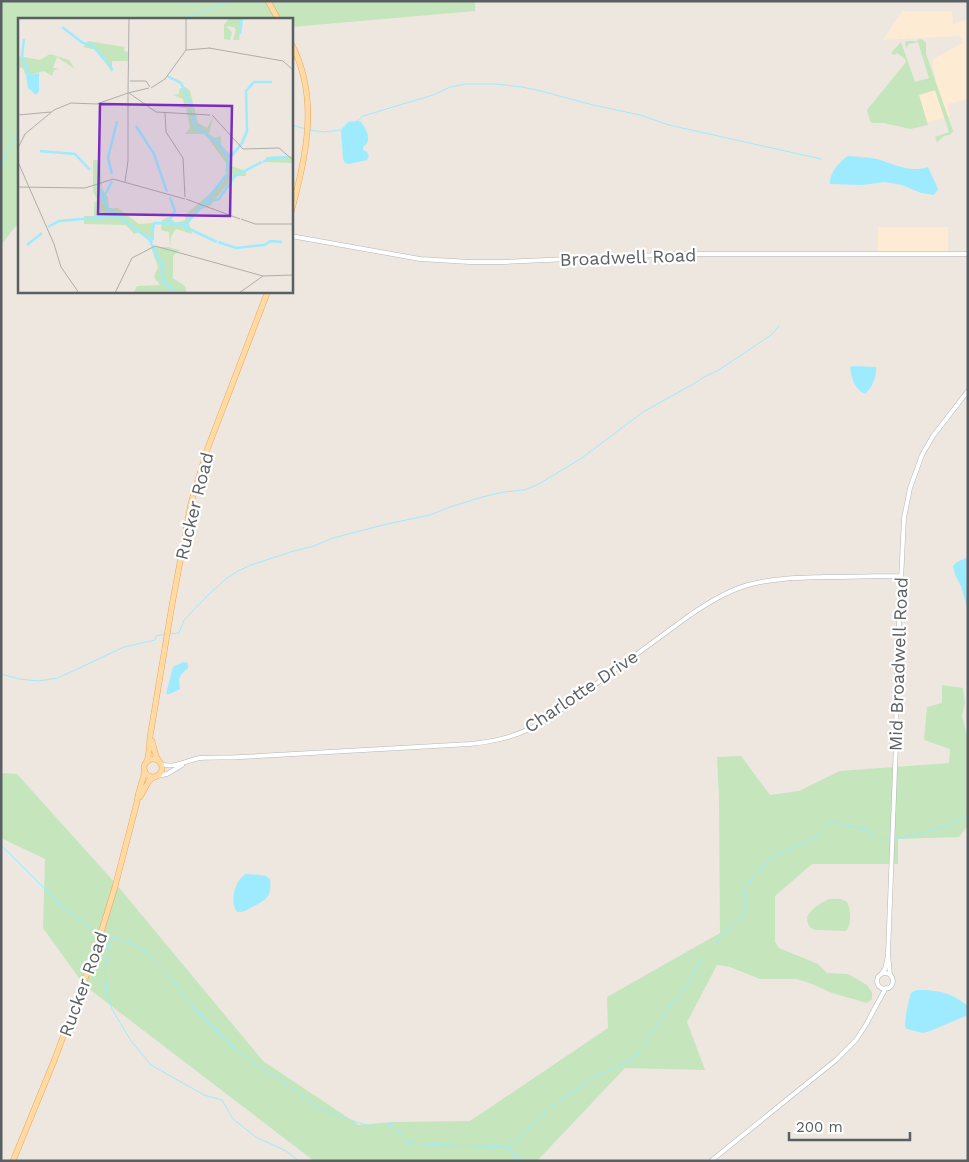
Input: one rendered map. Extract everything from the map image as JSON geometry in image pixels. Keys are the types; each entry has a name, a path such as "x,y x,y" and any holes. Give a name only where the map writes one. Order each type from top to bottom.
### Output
{"main road":[{"path":"268,1 277,18"},
{"path":"292,45 303,72 308,106 308,131 305,155 292,209"},
{"name":"Rucker Road","path":"147,762 156,694 183,542 197,480 268,292"},
{"name":"Rucker Road","path":"151,730 153,746 160,763"},
{"path":"151,759 160,763 162,770 156,777 148,775 145,771 144,768 147,762 151,759"},
{"name":"Rucker Road","path":"13,1161 54,1061 100,940 145,771"},
{"name":"Rucker Road","path":"137,802 147,784 156,777"}],"street":[{"name":"Broadwell Road","path":"292,236 420,259 470,262 679,254 968,254"},
{"name":"Mid Broadwell Road","path":"890,975 888,954 897,664 904,518 913,477 922,455 933,436 968,391"},
{"name":"Charlotte Drive","path":"160,763 171,766 200,758 470,744 504,738 526,731 539,724 690,614 716,598 734,590 772,580 901,576"},
{"name":"Charlotte Drive","path":"156,777 167,774 184,763"},
{"name":"Mid Broadwell Road","path":"881,974 885,969 888,954"},
{"path":"711,1161 836,1060 856,1040 872,1015 886,988 890,987 892,983 892,978 886,973 881,974 877,980 880,986 877,1004"},
{"path":"880,986 886,988"}],"shaded area":[{"path":"902,11 952,11 953,24 968,19 968,99 948,104 950,116 926,123 918,89 936,83 932,60 964,42 960,36 883,40"},
{"path":"878,227 948,227 948,255 878,254"}],"green space":[{"path":"1,1 475,1 475,11 292,27 292,18 18,18 18,223 1,245"},
{"path":"920,39 926,43 926,54 953,131 950,135 944,136 937,142 935,137 949,132 935,90 919,95 928,125 910,129 884,123 872,123 867,110 906,62 897,53 894,55 891,53 901,42 915,82 929,78 918,42 909,44 906,48 906,41 917,41"},
{"path":"942,685 963,688 965,703 962,716 968,740 968,825 959,837 898,839 898,864 812,864 775,896 775,942 779,948 818,964 827,973 848,974 867,985 872,992 872,999 867,1003 832,993 797,979 760,979 730,967 717,965 687,1022 705,1070 625,1068 537,1161 314,1161 84,985 43,928 45,859 1,838 1,773 17,774 116,884 263,1061 359,1125 393,1122 470,1121 608,1028 607,997 720,933 717,757 741,756 770,795 799,791 840,771 949,763 950,749 924,740 927,707 942,703"},
{"path":"830,899 840,899 847,902 850,917 846,931 817,930 812,929 808,924 807,917 811,911"}],"water":[{"path":"360,121 367,132 368,141 363,150 369,156 367,160 349,164 345,163 343,159 341,130 348,122"},
{"path":"848,156 867,157 914,169 928,167 938,189 934,195 885,182 862,185 830,184 831,176 836,168"},
{"path":"850,367 876,367 874,382 865,394 854,383"},
{"path":"968,557 968,611 953,566"},
{"path":"183,662 188,663 188,668 180,677 180,689 166,694 173,667"},
{"path":"246,874 266,876 270,879 270,890 265,900 245,911 237,912 233,902 234,891 239,881"},
{"path":"916,990 938,991 950,995 968,1006 968,1015 923,1033 907,1029 905,1023 911,993"}],"waterway":[{"path":"185,18 230,1"},
{"path":"357,121 363,116 433,95 450,87 466,84 496,84 541,91 640,115 669,125 821,159"},
{"path":"292,125 306,129"},
{"path":"1,167 18,130"},
{"path":"309,130 324,132 341,130"},
{"path":"170,634 179,633 184,620 227,578 251,565 314,546 333,538 430,515 482,497 524,490 537,485 582,458 643,412 717,371 743,354 771,335 779,326"},
{"path":"1,674 19,679 38,681 58,678 124,647 155,640 156,636 166,634"},
{"path":"896,839 942,827 968,815"},
{"path":"386,1125 392,1124 406,1142 507,1147 523,1135 540,1116 571,1092 595,1076 620,1066 634,1057 645,1045 649,1035 687,985 702,958 726,931 744,915 744,888 769,859 817,836 830,821 867,829 879,840 890,839"},
{"path":"1,845 61,905 99,933"},
{"path":"103,935 110,938 105,969 107,993 112,1009 131,1041 151,1065 204,1095 222,1100 233,1119 256,1137 286,1151 299,1161"},
{"path":"111,938 143,949 177,985 193,1007 235,1049 318,1108 359,1123 370,1126 375,1125"},
{"path":"507,1147 521,1161"}]}
